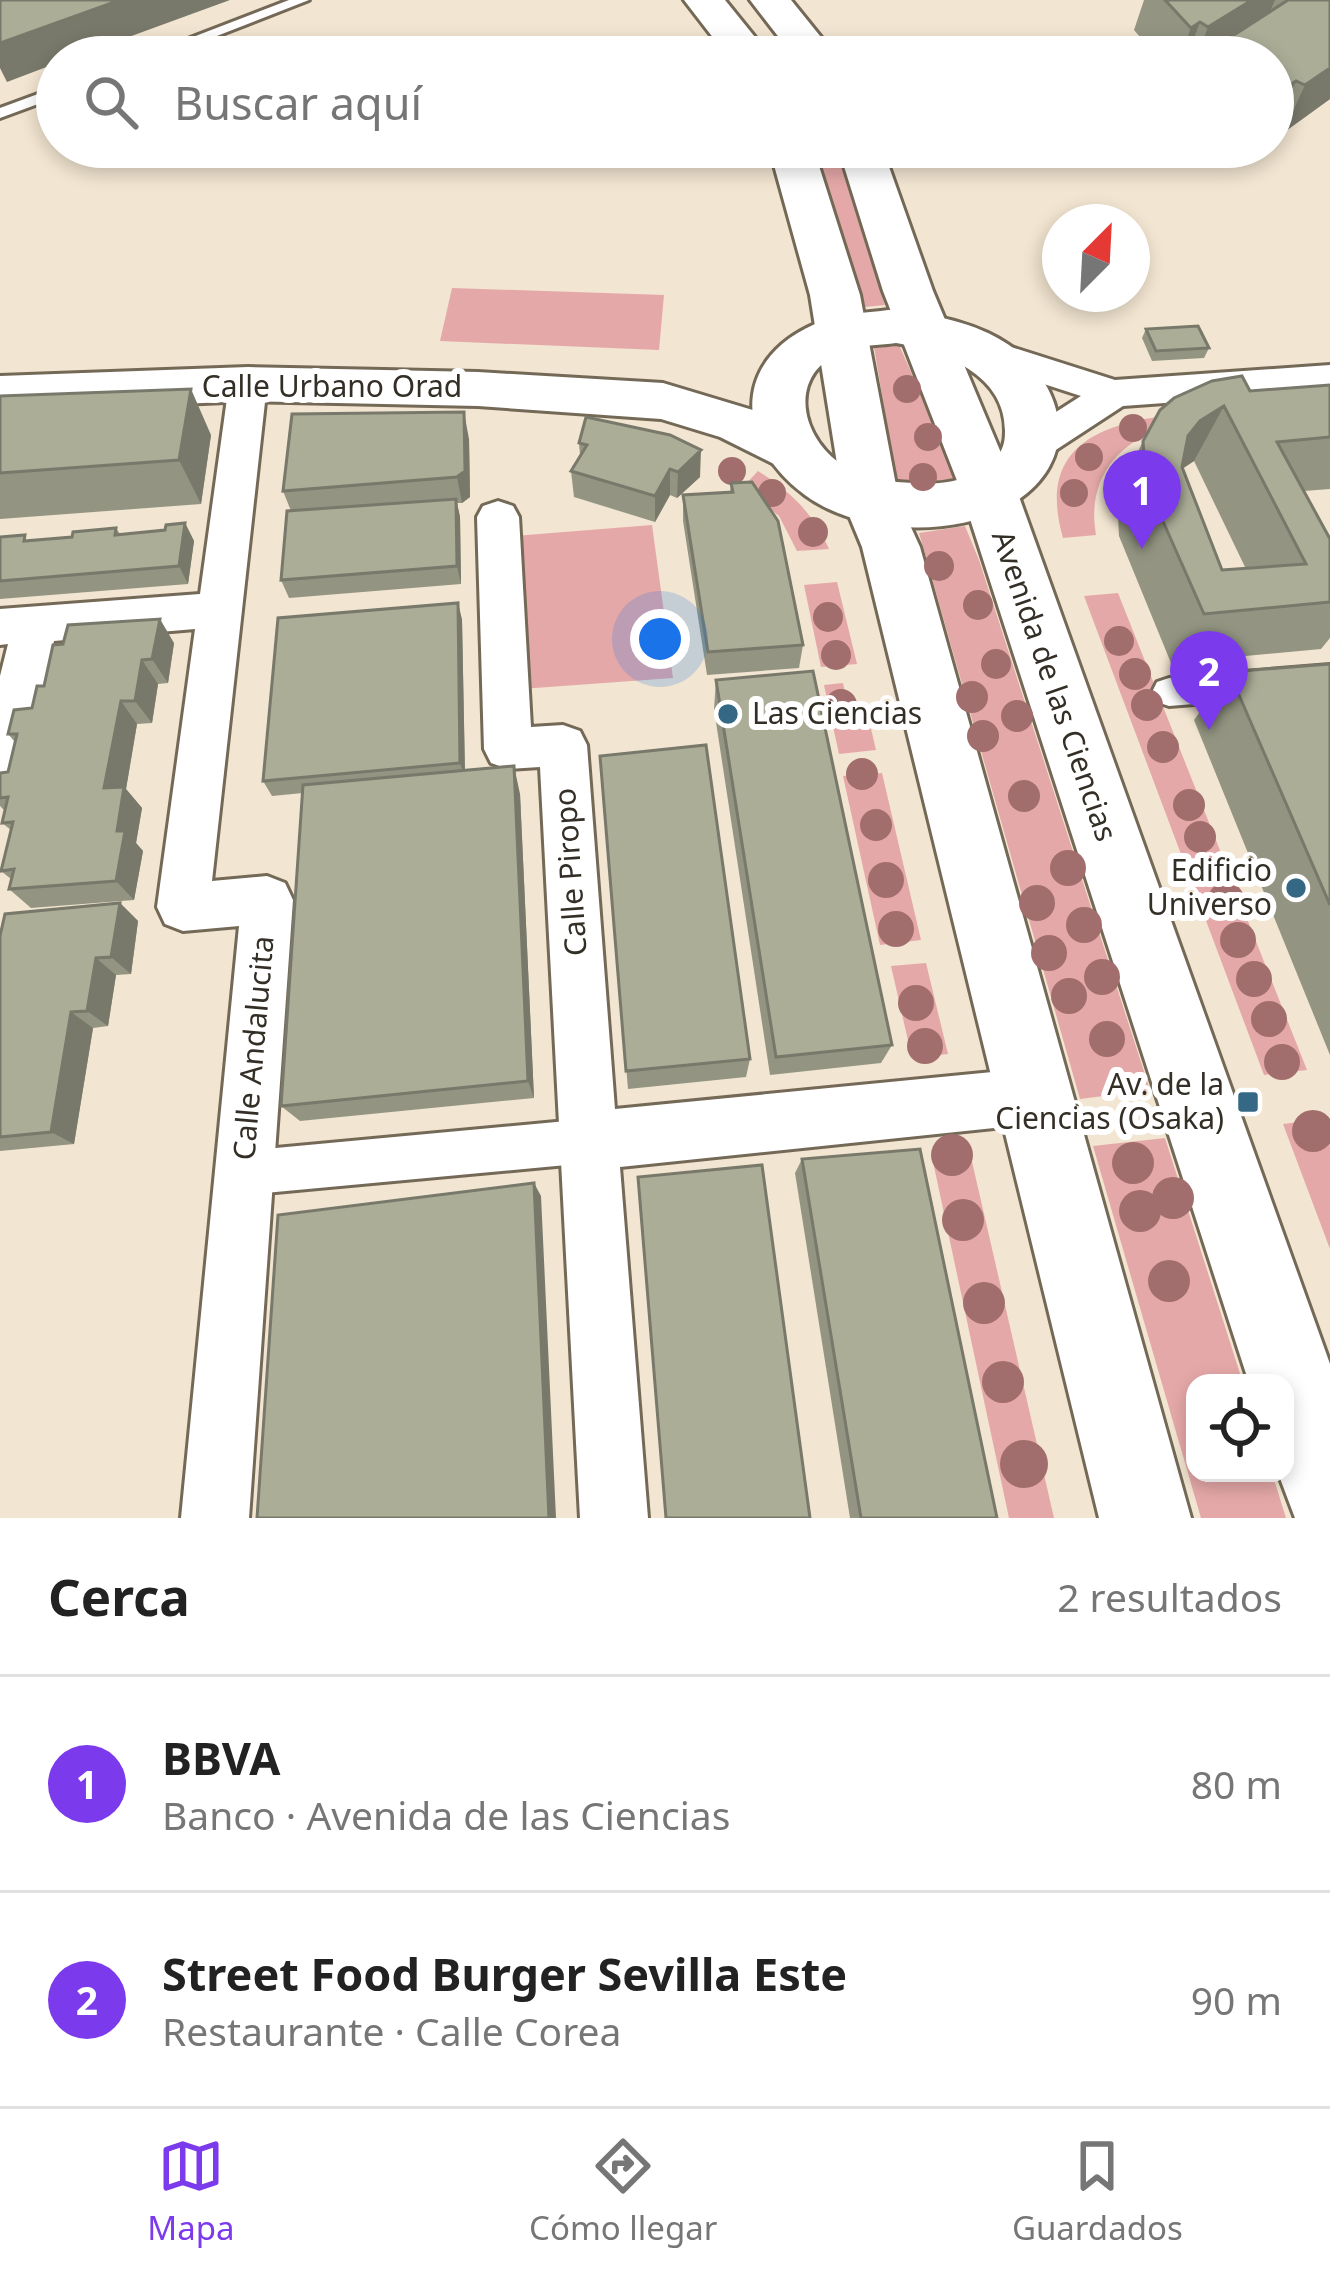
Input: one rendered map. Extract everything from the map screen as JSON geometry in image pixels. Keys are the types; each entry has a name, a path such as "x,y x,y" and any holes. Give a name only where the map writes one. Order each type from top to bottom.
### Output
{"main road":[{"path":"704,0 733,36"},
{"path":"770,0 799,36"},
{"path":"795,168 823,329 871,501 891,547 1145,1518"},
{"name":"Avenida de las Ciencias","path":"867,168 917,310 1010,469 1330,1492"},
{"path":"917,310 1011,373 1028,396 1035,422 1010,469 934,506 871,501 821,479 794,455 777,425 774,405 777,385 823,329 881,326 917,310"}],"street":[{"path":"663,401 760,378 823,329"},
{"path":"986,352 1114,393 1330,378"},
{"name":"Calle Urbano Orad","path":"0,394 248,383 478,389 663,401"},
{"name":"Calle Andalucita","path":"215,1518 267,900 183,907 248,383"},
{"path":"1010,469 1114,393"},
{"path":"663,401 739,424 794,455"},
{"name":"Calle Piropo","path":"498,517 508,749 563,746 614,1518"},
{"path":"0,772 17,626 219,610"},
{"path":"1169,692 1330,679"},
{"path":"244,1173 1033,1096"}],"lane":[{"path":"205,36 302,0"},
{"path":"0,112 36,99"}],"shaded area":[{"path":"822,168 842,168 885,305 865,307"},
{"path":"452,288 664,295 659,350 440,341"},
{"path":"899,345 960,481 897,486 874,347"},
{"path":"1157,417 1162,427 1130,445 1107,469 1096,499 1096,535 1063,538 1058,487 1063,467 1074,452 1108,429"},
{"path":"758,471 800,504 829,549 797,551 779,516 743,487"},
{"path":"652,525 673,678 521,689 514,536"},
{"path":"965,526 1150,1090 1080,1099 919,533"},
{"path":"837,582 857,664 821,667 804,585"},
{"path":"1118,593 1307,1070 1264,1075 1084,596"},
{"path":"843,683 848,708 866,707 876,750 839,754 824,685"},
{"path":"882,773 921,940 880,945 843,776"},
{"path":"926,963 948,1054 912,1058 891,966"},
{"path":"1326,1119 1330,1128 1330,1249 1283,1124"},
{"path":"1165,1138 1240,1374 1186,1374 1186,1466 1093,1146"},
{"path":"970,1153 1054,1518 1009,1518 932,1157"},
{"path":"1191,1482 1275,1482 1286,1518 1201,1518"}],"building":[{"path":"0,0 120,0 0,43"},
{"path":"1165,0 1252,0 1208,27 1200,22 1191,28"},
{"path":"1288,0 1330,0 1330,68 1305,85 1294,82 1294,36 1232,36"},
{"path":"1198,326 1209,348 1156,351 1146,329"},
{"path":"1242,376 1250,391 1330,385 1330,437 1277,442 1330,539 1330,602 1204,614 1146,483 1143,441 1160,410 1174,398 1212,381","holes":["1224,406 1306,564 1222,570 1182,467 1188,436 1200,421"]},
{"path":"191,389 179,460 0,473 0,396"},
{"path":"464,412 465,471 457,477 283,491 292,414"},
{"path":"586,417 670,435 701,450 678,472 670,469 655,496 571,471 587,445 579,443"},
{"path":"752,482 778,521 803,645 708,652 683,495 733,492 731,483"},
{"path":"456,499 457,566 281,580 287,511"},
{"path":"185,523 179,566 0,581 0,537 25,535 24,541 116,528 115,535"},
{"path":"458,603 460,763 263,781 278,618"},
{"path":"160,619 152,659 142,660 135,701 121,701 104,788 124,787 117,831 125,831 116,881 9,889 14,869 1,871 13,822 2,823 8,797 0,798 0,773 8,772 17,734 8,734 14,710 32,708 37,686 44,686 53,645 63,644 68,625"},
{"path":"1330,664 1330,905 1229,672"},
{"path":"813,671 892,1045 776,1057 716,680"},
{"path":"706,745 750,1059 626,1071 600,756"},
{"path":"514,766 528,1081 281,1106 303,785"},
{"path":"120,903 111,957 96,958 87,1011 71,1012 51,1132 0,1137 0,936 5,914"},
{"path":"920,1149 997,1518 861,1518 802,1159"},
{"path":"762,1165 810,1518 666,1518 638,1177"},
{"path":"534,1183 549,1518 257,1518 278,1215"}],"place":[{"name":"BBVA","path":"1142,549"},
{"name":"Las Ciencias","path":"728,714"},
{"name":"Street Food Burger Sevilla Este","path":"1209,730"},
{"name":"Edificio Universo","path":"1296,888"},
{"name":"Av. de la Ciencias (Osaka)","path":"1248,1102"}]}
